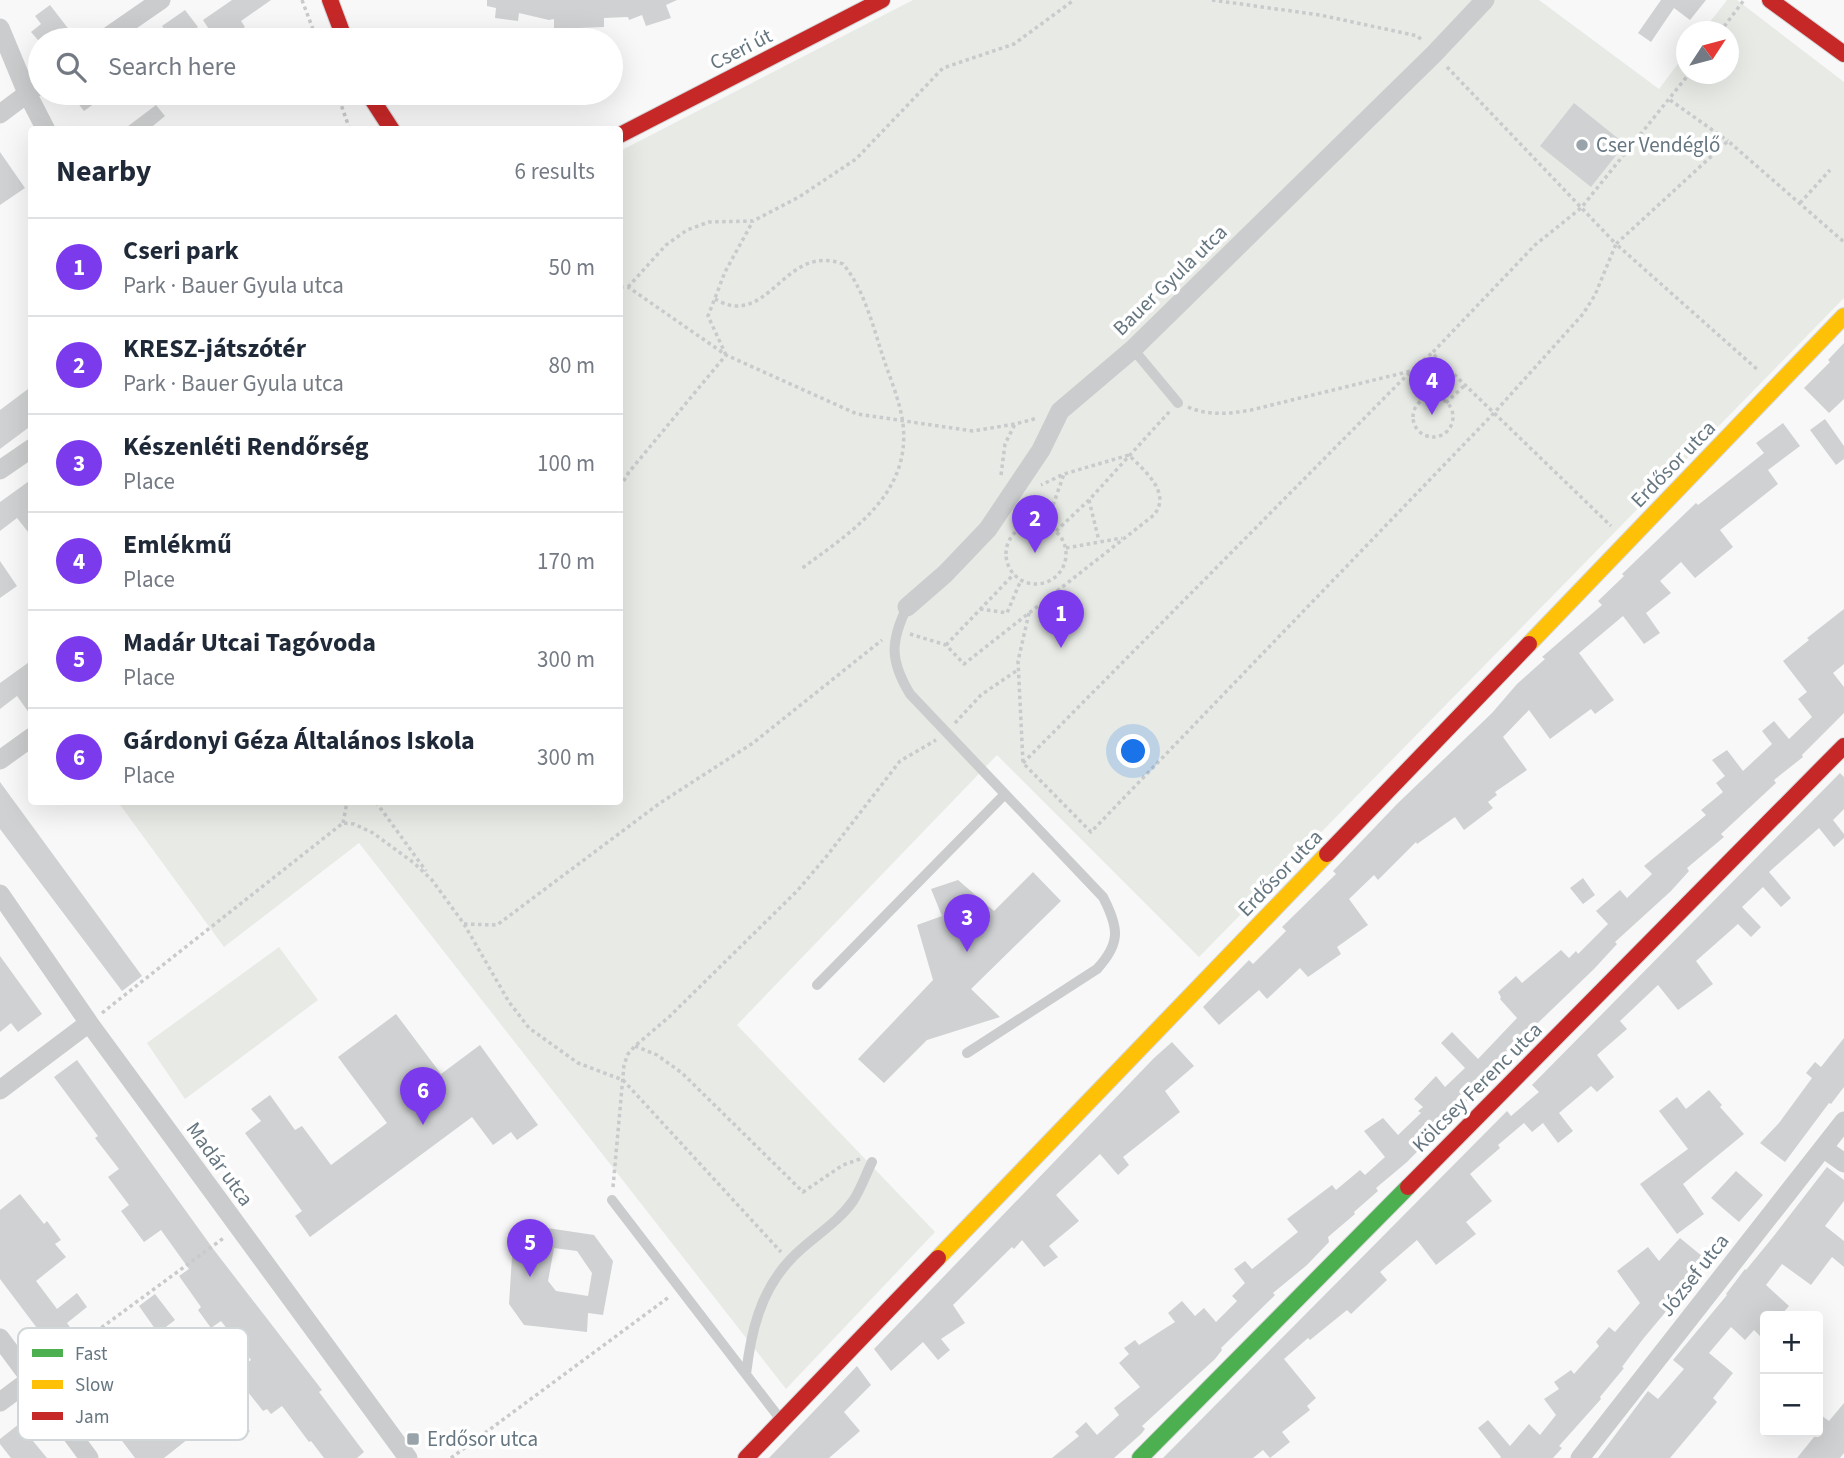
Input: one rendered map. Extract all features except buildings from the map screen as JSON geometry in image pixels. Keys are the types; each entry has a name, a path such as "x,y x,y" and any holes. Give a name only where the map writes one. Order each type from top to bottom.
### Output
{"street":[{"path":"120,28 160,0"},
{"path":"330,0 340,28"},
{"name":"Cseri út","path":"623,133 882,0"},
{"name":"Bauer Gyula utca","path":"907,607 945,574 988,529 1041,450 1060,411 1133,349 1434,54 1485,0"},
{"path":"1770,0 1844,54"},
{"path":"0,28 28,77"},
{"path":"0,114 28,93"},
{"path":"39,105 45,126"},
{"path":"376,105 389,126"},
{"name":"Erdősor utca","path":"746,1458 1844,316"},
{"path":"0,470 28,451"},
{"path":"0,760 28,740"},
{"name":"Kölcsey Ferenc utca","path":"1140,1458 1844,746"},
{"name":"Madár utca","path":"0,894 89,1023 408,1458"},
{"path":"0,1090 89,1023"},
{"name":"József utca","path":"1580,1458 1844,1121"},
{"path":"1823,1148 1844,1163"},
{"path":"0,1338 18,1362"},
{"path":"0,1402 18,1389"},
{"path":"76,1440 89,1458"}],"lane":[{"path":"1133,349 1178,403"},
{"path":"907,607 896,630 893,653 898,674 910,694 1104,897 1114,916 1116,937 1110,954 1097,969 967,1053"},
{"path":"817,985 1005,794"},
{"path":"746,1374 750,1336 762,1300 789,1260 828,1228 853,1201 872,1162"},
{"path":"612,1200 782,1421"}],"path":[{"path":"302,0 312,28"},
{"path":"628,287 666,245 687,230 709,222 753,221 799,197 856,159 943,68 1014,44 1074,0"},
{"path":"1212,0 1320,15 1418,36 1616,244 1776,387"},
{"path":"1728,21 1744,0"},
{"path":"1023,763 1411,371 1432,353 1535,245 1581,208 1681,84"},
{"path":"1669,99 1728,141 1844,242"},
{"path":"341,105 349,126"},
{"path":"1029,613 1019,649 1023,763 1091,832 1494,413 1583,314 1595,295 1616,244 1728,141"},
{"path":"1800,203 1830,170"},
{"path":"726,355 708,316 725,272 753,221"},
{"path":"715,299 728,304 745,305 759,298 800,267 823,259 843,264 859,290 877,336 903,422 903,446 899,467 880,504 849,533 802,569"},
{"path":"623,286 628,287 726,355 857,414 973,430 1014,424 1060,411"},
{"path":"1432,353 1627,542"},
{"path":"623,482 726,355"},
{"path":"1056,531 1089,500 1178,403 1198,411 1225,415 1411,371"},
{"path":"1446,403 1465,385"},
{"path":"1429,396 1436,396 1446,403 1454,414 1449,428 1440,436 1426,437 1413,421 1415,405 1429,396"},
{"path":"1035,491 1064,474 1129,455"},
{"path":"464,924 497,925 660,803 753,743 896,630 946,645 964,664 1154,515 1160,500 1156,486 1129,455"},
{"path":"1046,526 1064,474"},
{"path":"1089,500 1099,541"},
{"path":"1035,524 1056,531 1066,548 1063,567 1058,575 1040,584 1021,580 1008,565 1006,553 1008,542 1014,533 1035,524"},
{"path":"1066,548 1124,537"},
{"path":"946,645 1014,574"},
{"path":"980,609 1007,613 1021,580"},
{"path":"612,1200 624,1065 628,1054 797,891 900,761 946,732 981,695 1019,669"},
{"path":"89,1023 343,823 346,805"},
{"path":"378,805 464,924 509,1002 529,1028 578,1063 623,1080 789,1260"},
{"path":"343,823 354,824 373,833 432,880"},
{"path":"635,1046 657,1055 682,1073 803,1192 843,1165 858,1159 872,1162"},
{"path":"100,1328 238,1227"},
{"path":"451,1458 680,1289"}],"shaded area":[{"path":"913,0 1539,0 1659,89 1676,66 1676,84 1739,84 1739,21 1711,21 1727,0 1737,0 1844,82 1844,298 1199,957 997,755 737,1025 935,1232 786,1389 359,843 224,947 120,805 623,805 623,149"},
{"path":"279,947 318,1000 185,1099 147,1043"}],"traffic: fast":[{"path":"1140,1458 1408,1187"}],"traffic: slow":[{"path":"1529,644 1844,316"},
{"path":"938,1258 1327,854"}],"traffic: jam":[{"path":"330,0 340,28"},
{"path":"623,133 882,0"},
{"path":"1770,0 1844,54"},
{"path":"376,105 389,126"},
{"path":"1327,854 1529,644"},
{"path":"1408,1187 1844,746"},
{"path":"746,1458 938,1258"}],"place":[{"name":"Cser Vendéglő","path":"1582,145"},
{"name":"Emlékmű","path":"1432,415"},
{"name":"KRESZ-játszótér","path":"1035,553"},
{"name":"Cseri park","path":"1061,648"},
{"name":"Készenléti Rendőrség","path":"967,952"},
{"name":"Gárdonyi Géza Általános Iskola","path":"423,1125"},
{"name":"Madár Utcai Tagóvoda","path":"530,1277"},
{"name":"Erdősor utca","path":"413,1439"}]}
